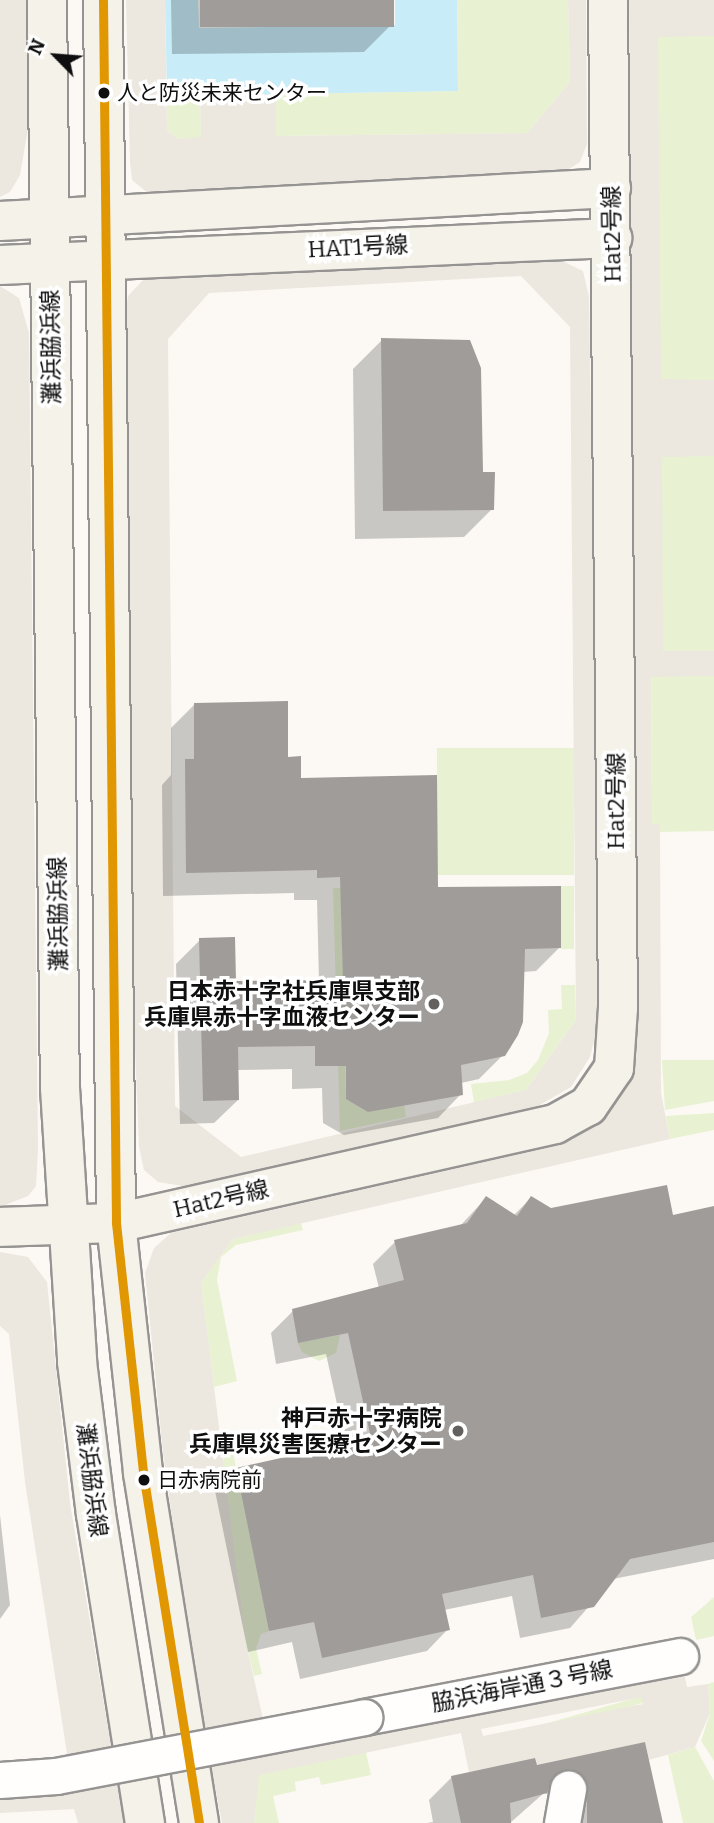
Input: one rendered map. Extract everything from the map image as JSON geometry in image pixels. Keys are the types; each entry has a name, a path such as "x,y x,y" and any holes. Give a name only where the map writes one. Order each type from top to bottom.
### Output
{"street":[{"name":"灘浜脇浜線","path":"47,0 60,1088 67,1225 96,1514 145,1823"},
{"path":"103,0 116,1223 143,1473 199,1823"},
{"name":"Hat2号線","path":"0,1227 116,1223 555,1124 588,1106 614,1068 618,1008 608,0"},
{"name":"HAT1号線","path":"0,221 611,188"},
{"name":"HAT1号線","path":"0,265 612,238"},
{"name":"脇浜海岸通３号線","path":"0,1780 56,1776 680,1656"}],"green space":[{"path":"457,0 568,0 570,82 527,133 276,136 276,94 458,91"},
{"path":"647,0 714,0 714,831 660,832 660,824 652,825"},
{"path":"200,95 201,138 179,139 167,131 167,96"},
{"path":"437,748 574,748 574,875 437,875"},
{"path":"561,886 574,886 574,949 561,949"},
{"path":"333,888 341,888 346,1099 368,1112 404,1103 406,1117 340,1131"},
{"path":"561,985 575,985 576,1020 526,1090 474,1103 471,1084 509,1080 527,1073 538,1060 549,1033 548,1010 562,1009"},
{"path":"662,1060 714,1060 714,1101 665,1110"},
{"path":"714,1113 714,1130 670,1139 666,1116"},
{"path":"301,1223 303,1230 236,1245 221,1257 217,1280 237,1381 214,1387 201,1283 233,1239"},
{"path":"340,1335 336,1353 319,1361 302,1352 298,1343"},
{"path":"232,1447 269,1631 261,1634 256,1648 262,1674 254,1676 246,1643 223,1462 225,1451"},
{"path":"714,1597 714,1636 696,1640 691,1617"},
{"path":"714,1682 714,1761 701,1741 710,1713 708,1684"},
{"path":"642,1696 644,1703 486,1748 484,1741"},
{"path":"695,1747 714,1781 714,1823 683,1823 668,1755"},
{"path":"366,1752 371,1775 321,1785 319,1777 295,1782 296,1791 273,1796 279,1823 254,1823 258,1775"}],"shaded area":[{"path":"0,0 28,0 29,123 20,175 10,192 0,197"},
{"path":"126,0 165,0 167,131 179,139 201,137 200,95 276,94 276,136 527,133 570,82 568,0 586,0 587,144 580,162 566,171 149,194 132,180"},
{"path":"629,0 714,0 714,36 658,37 661,379 714,380 714,456 662,457 663,651 714,651 714,676 651,677 652,825 660,823 661,1093 670,1139 233,1239 201,1283 246,1643 269,1746 678,1644 687,1687 708,1684 710,1713 695,1747 649,1760 645,1742 568,1759 575,1788 543,1794 535,1758 469,1772 461,1733 259,1775 254,1823 222,1823 195,1682 163,1453 145,1273 154,1248 171,1233 546,1148 600,1121 616,1101 633,1061 636,1040","holes":["642,1697 643,1704 483,1736 481,1729"]},
{"path":"552,256 583,271 589,297 600,1016 590,1057 571,1087 538,1106 189,1187 158,1182 144,1170 139,1147 133,998 124,322 128,296 146,277","holes":["521,276 570,327 576,1020 526,1090 241,1157 175,1106 168,339 209,293"]},
{"path":"0,286 19,298 29,333 38,1149 36,1186 28,1196 0,1207"},
{"path":"0,1252 28,1257 47,1282 70,1503 124,1823 78,1823 74,1809 0,1813 0,1772 68,1760 25,1482 9,1334 0,1326"}],"water":[{"path":"165,0 198,0 199,28 395,25 395,0 457,0 458,91 167,96"}],"building":[{"name":"人と防災未来センター","path":"200,0 394,0 394,27 200,27"},
{"path":"381,338 470,340 481,368 483,472 495,472 494,510 383,511"},
{"path":"288,701 288,757 301,756 301,778 437,775 438,887 561,886 561,948 525,949 523,1022 518,1035 505,1056 461,1065 463,1095 368,1112 346,1099 346,1066 315,1066 315,1046 238,1047 239,1100 203,1101 199,938 235,937 236,981 343,980 340,877 317,878 317,870 186,873 185,759 194,759 194,703"},
{"name":"神戸赤十字病院 兵庫県災害医療センター","path":"667,1185 673,1215 714,1206 714,1542 630,1559 594,1607 541,1618 533,1575 442,1594 450,1630 322,1658 314,1622 269,1631 236,1468 371,1438 348,1333 298,1343 292,1309 404,1280 394,1240 467,1223 486,1196 517,1216 531,1196 551,1208"},
{"path":"645,1742 663,1823 587,1823 587,1783 571,1769 553,1776 547,1793 510,1803 511,1823 461,1823 451,1776 535,1758 537,1765"}],"transit line":[{"path":"103,0 116,1223 143,1473 199,1823"}],"place":[{"name":"人と防災未来センター","path":"104,93"},
{"name":"日本赤十字社兵庫県支部 兵庫県赤十字血液センター","path":"434,1004"},
{"name":"神戸赤十字病院 兵庫県災害医療センター","path":"458,1431"},
{"name":"日赤病院前","path":"144,1480"}]}
